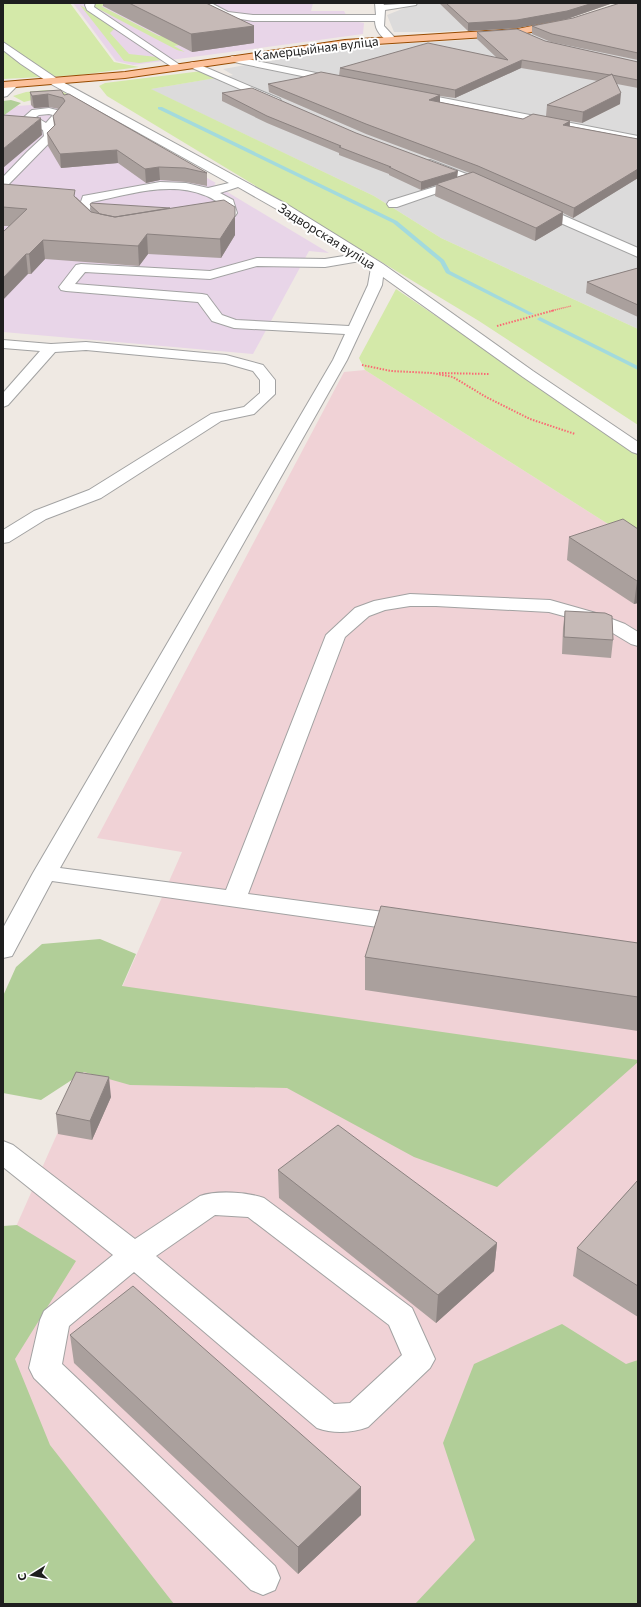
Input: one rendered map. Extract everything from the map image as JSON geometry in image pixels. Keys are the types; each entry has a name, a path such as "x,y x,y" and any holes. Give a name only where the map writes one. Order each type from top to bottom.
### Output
{"main road":[{"name":"Камерцыйная вуліца","path":"8,85 125,75 333,44 391,39 517,32 568,22"}],"street":[{"path":"92,3 89,5 90,8 178,67"},
{"path":"204,3 226,14 247,18 379,18"},
{"path":"391,39 380,29 379,5 400,6 413,3"},
{"path":"517,32 536,39"},
{"name":"Задворская вуліца","path":"3,45 24,62 55,82 284,208 378,267 528,374 638,448"},
{"path":"232,60 349,82"},
{"path":"193,65 288,106"},
{"path":"3,94 8,85"},
{"path":"404,93 638,139"},
{"path":"3,184 31,154 50,137 48,128"},
{"path":"421,159 473,178 501,192"},
{"path":"393,204 473,178"},
{"path":"208,192 224,189 239,183"},
{"path":"72,198 87,199 160,186 186,188 208,192 224,199 229,203 230,213 199,218"},
{"path":"224,199 259,194"},
{"path":"87,199 83,213 98,227 111,229"},
{"path":"522,201 638,253"},
{"path":"354,330 234,324 217,318 202,298 66,287 81,268 210,276 257,262 325,263 362,257"},
{"path":"4,947 340,360 375,285 378,267"},
{"path":"3,344 51,348 86,346 226,360 258,368 268,380 266,394 249,411 216,417 95,494 40,515 3,538"},
{"path":"3,402 51,348"},
{"path":"235,898 336,635 362,612 381,605 410,600 550,606 589,617 618,628 638,640"},
{"path":"45,873 235,898 425,926"},
{"path":"3,1152 134,1255 328,1418 357,1417 419,1359 401,1318 254,1206 210,1204 134,1255 55,1320 45,1368 263,1578"}],"path":[{"path":"472,334 571,306"},
{"path":"340,360 391,371 528,374"},
{"path":"432,373 453,377 486,397 530,419 580,435"}],"shaded area":[{"path":"73,3 313,3 311,11 344,11 349,20 364,23 363,34 133,65 116,61"},
{"path":"417,3 604,3 522,26 439,32 394,32 387,15"},
{"path":"638,4 638,329 441,238 374,196 150,89 233,75 223,69 293,57 396,44 466,40 554,30"},
{"path":"72,102 216,183 214,184 329,253 309,251 253,354 3,332 3,116 17,106"},
{"path":"365,370 638,543 638,1604 3,1604 3,1256 182,852 97,838 344,372"}],"green space":[{"path":"3,3 70,3 114,62 139,67 80,75 3,79"},
{"path":"95,3 124,3 101,6 159,36 168,35 185,44 174,46 185,52 177,50 93,6"},
{"path":"80,5 99,16 115,28 110,33 129,54 157,57 161,60 139,63 124,61"},
{"path":"202,71 216,78 151,89 374,196 441,238 638,329 638,425 479,321 107,96 99,86 105,83"},
{"path":"47,90 63,92 73,97 36,99 24,102 13,96 26,92"},
{"path":"11,100 21,103 3,116 3,101"},
{"path":"396,289 638,453 638,543 365,370 359,358"},
{"path":"100,939 136,954 122,986 638,1060 638,1062 497,1187 414,1157 287,1088 130,1085 84,1072 41,1100 3,1093 3,996 16,967 42,944"},
{"path":"17,1225 76,1261 15,1359 50,1445 174,1604 3,1604 3,1226"},
{"path":"562,1324 626,1364 638,1360 638,1604 415,1604 475,1540 443,1443 474,1364"}],"building":[{"path":"129,3 206,3 254,26 191,34"},
{"path":"446,3 593,3 567,11 517,20 468,23"},
{"path":"620,3 638,3 638,53 552,34 532,26 573,18"},
{"path":"517,29 545,41 638,62 638,80 612,74 610,75 522,60 455,90 340,68 428,43 508,60 477,32"},
{"path":"321,72 440,95 429,100 523,119 533,114 570,121 563,125 638,139 638,169 574,208 478,166 366,124 268,84"},
{"path":"612,74 621,93 583,112 547,105"},
{"path":"252,88 356,133 458,171 421,182 389,167 391,167 339,147 341,146 267,116 222,93"},
{"path":"61,90 64,95 69,94 207,173 185,168 159,167 145,169 117,150 60,154 47,133 55,125 53,116 65,101 63,98 48,94 32,96 30,92"},
{"path":"3,115 41,118 3,149"},
{"path":"473,172 563,212 536,228 436,184"},
{"path":"3,184 75,190 74,196 91,212 115,217 224,200 235,207 235,216 220,239 147,234 138,246 43,240 29,254 26,254 3,278 3,232 27,209 3,207"},
{"path":"91,203 170,208 115,217 100,214 90,205"},
{"path":"638,268 638,305 587,282"},
{"path":"623,519 638,529 637,581 569,537"},
{"path":"565,611 605,613 612,616 613,640 564,637"},
{"path":"381,906 638,943 638,997 365,957"},
{"path":"76,1072 109,1077 90,1121 56,1114"},
{"path":"338,1125 497,1243 438,1295 278,1170"},
{"path":"638,1180 638,1286 577,1248"},
{"path":"133,1286 361,1487 298,1547 70,1335"}],"waterway":[{"path":"160,108 395,222 442,261 448,272 531,314"},
{"path":"540,319 638,368"}]}
